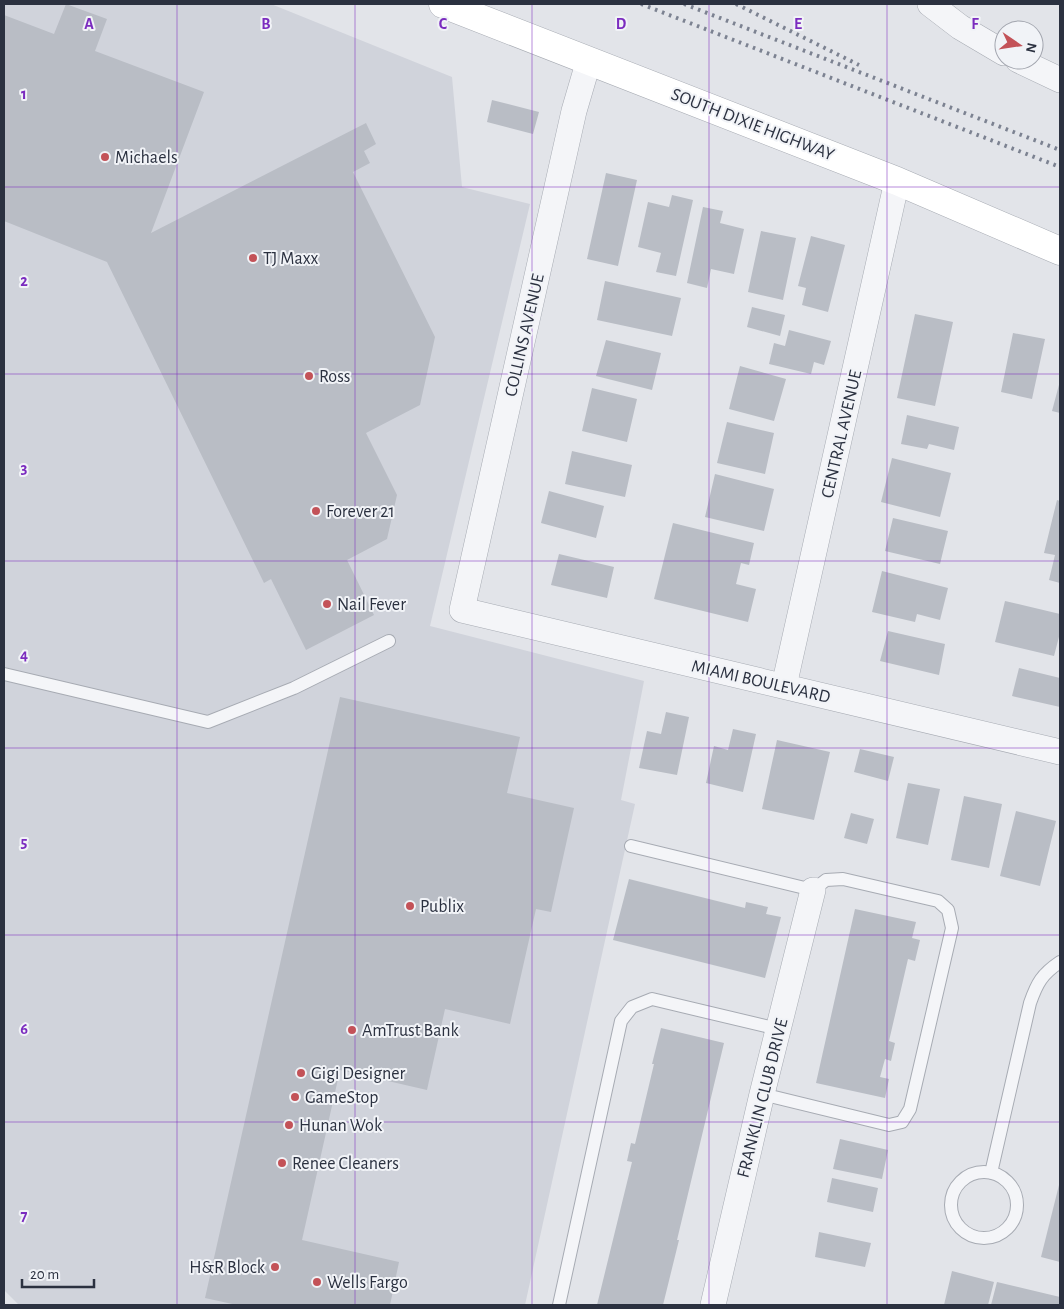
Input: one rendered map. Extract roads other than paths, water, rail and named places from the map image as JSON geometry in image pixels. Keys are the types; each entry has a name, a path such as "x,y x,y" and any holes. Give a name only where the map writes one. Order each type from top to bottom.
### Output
{"street":[{"name":"SOUTH DIXIE HIGHWAY","path":"443,4 897,181 1060,251"},
{"path":"930,4 960,27 994,47"},
{"name":"COLLINS AVENUE","path":"462,610 572,121 589,60"},
{"path":"1039,70 1060,80"},
{"name":"CENTRAL AVENUE","path":"784,686 897,181"},
{"name":"MIAMI BOULEVARD","path":"462,610 1060,752"},
{"name":"FRANKLIN CLUB DRIVE","path":"713,1305 762,1094 813,890"}],"lane":[{"path":"4,674 208,722 294,688 389,641"},
{"path":"631,846 813,890 826,880 843,879 938,901 948,910 952,928 910,1109 902,1122 890,1125 762,1094"},
{"path":"991,1173 1030,1003 1036,985 1047,970 1060,962"},
{"path":"559,1305 621,1021 632,1007 652,999 778,1029"},
{"path":"981,1172 991,1173 1001,1176 1009,1183 1017,1202 1016,1212 1006,1230 987,1238 977,1237 959,1227 951,1208 952,1198 962,1180 981,1172"}],"railway":[{"path":"641,4 1060,167"},
{"path":"684,4 1060,150"},
{"path":"736,4 859,65"}],"place":[{"name":"Michaels","path":"105,157"},
{"name":"TJ Maxx","path":"253,258"},
{"name":"Ross","path":"309,376"},
{"name":"Forever 21","path":"316,511"},
{"name":"Nail Fever","path":"327,604"},
{"name":"Publix","path":"410,906"},
{"name":"AmTrust Bank","path":"352,1030"},
{"name":"Gigi Designer","path":"301,1073"},
{"name":"GameStop","path":"295,1097"},
{"name":"Hunan Wok","path":"289,1125"},
{"name":"Renee Cleaners","path":"282,1163"},
{"name":"H&R Block","path":"275,1267"},
{"name":"Wells Fargo","path":"317,1282"}]}
